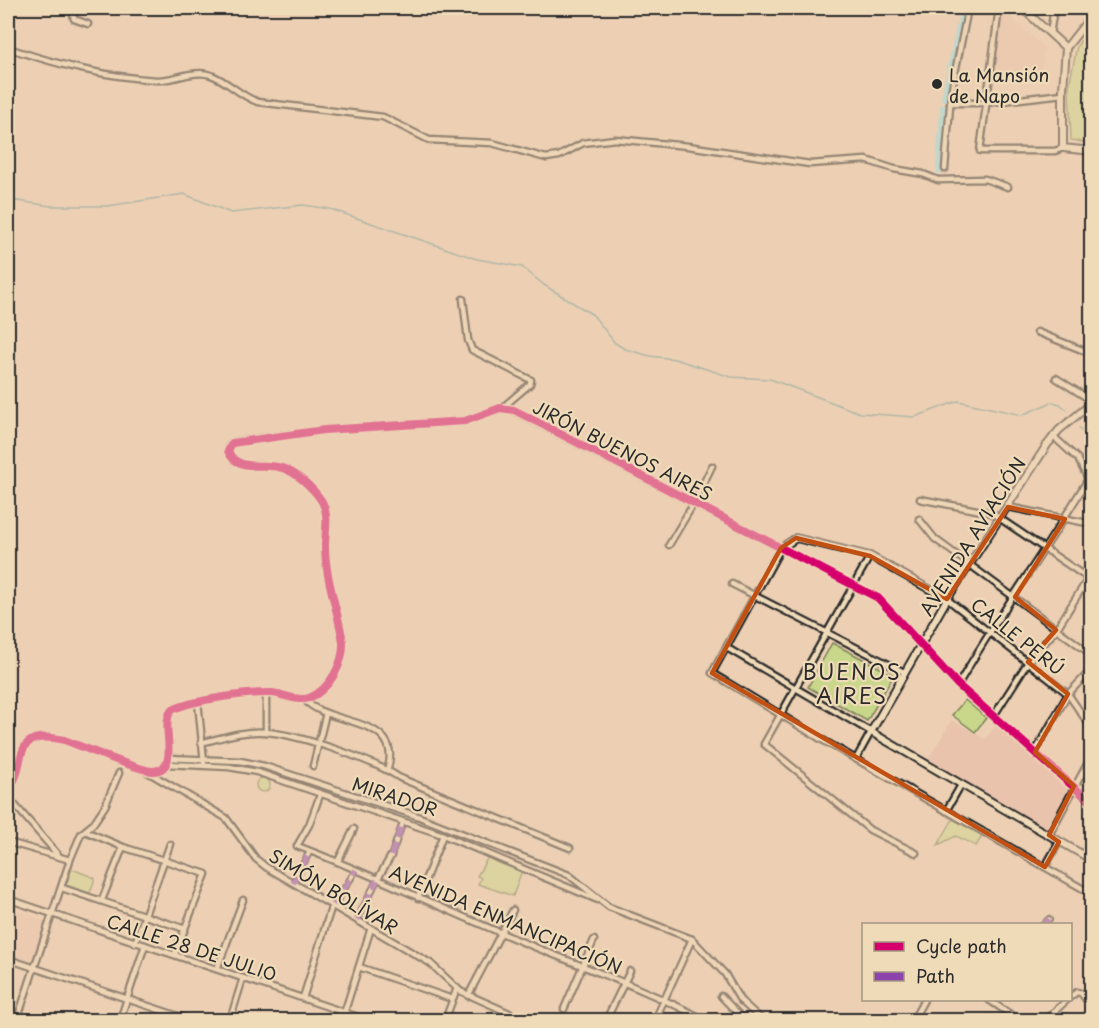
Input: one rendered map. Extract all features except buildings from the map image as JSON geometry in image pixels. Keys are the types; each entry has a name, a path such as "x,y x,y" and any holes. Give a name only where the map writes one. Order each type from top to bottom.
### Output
{"street":[{"path":"72,8 74,20 88,24"},
{"path":"945,169 950,103 968,8"},
{"path":"999,8 980,151 1055,151 1063,144 1066,48 1092,15"},
{"path":"1022,8 1066,48"},
{"path":"1050,34 1054,8"},
{"path":"8,48 82,71 124,77 160,80 201,73 212,75 248,99 258,102 383,117 429,140 492,143 546,159 584,143 615,139 688,146 810,164 866,160 938,180 985,179 1008,187"},
{"path":"950,103 986,103 1063,94"},
{"path":"1063,144 1092,151"},
{"path":"463,299 468,340 472,350 531,380 530,384 503,407"},
{"path":"1037,332 1092,354"},
{"path":"1056,378 1092,402"},
{"name":"AVENIDA AVIACIÓN","path":"856,759 947,599 1053,436 1092,402"},
{"name":"JIRÓN BUENOS AIRES","path":"304,699 314,696 329,681 339,666 344,650 326,560 325,508 315,493 287,470 240,463 229,455 230,445 315,431 465,421 503,407 514,410 881,601 958,685 1092,803"},
{"path":"1053,436 1074,455 1092,487"},
{"path":"669,544 694,503 712,466"},
{"path":"958,685 988,633 1015,597 1088,479"},
{"path":"920,499 987,511 1090,579"},
{"path":"1008,507 1092,524"},
{"path":"919,519 935,539 1092,655"},
{"name":"CALLE PERÚ","path":"781,548 793,539 800,538 870,556 947,599 1068,694 1092,729"},
{"path":"781,548 753,595 728,648 712,673 856,759 1092,894"},
{"path":"870,556 764,744 870,830 916,853"},
{"path":"993,717 1028,662 1056,630 1090,579 1092,572"},
{"path":"732,585 904,672"},
{"path":"728,648 1092,860"},
{"path":"1035,752 1068,694 1092,669"},
{"path":"266,693 266,732"},
{"path":"8,790 14,782 22,749 30,742 44,738 64,740 154,771 167,761 167,716 179,707 198,702 266,693 304,699 313,708 369,726 387,741 391,754 388,768"},
{"path":"198,702 204,763"},
{"path":"313,766 326,713"},
{"path":"201,743 232,735 266,732 318,745 388,768 400,778 570,848"},
{"path":"1049,835 1092,755"},
{"name":"MIRADOR","path":"167,761 259,764 417,816 566,873 599,900"},
{"name":"MIRADOR","path":"204,763 251,770 443,836 692,939 725,974 740,1000 762,1020"},
{"name":"SIMÓN BOLÍVAR","path":"142,768 226,818 256,859 430,963 468,996 525,1020"},
{"path":"18,1020 70,860 81,834 105,806 119,773"},
{"path":"946,811 961,785"},
{"name":"AVENIDA ENMANCIPACIÓN","path":"320,795 309,825 297,846 338,861 418,898 581,967 664,999 705,1020"},
{"path":"8,797 59,856"},
{"path":"357,920 391,856 403,822"},
{"path":"338,861 354,829"},
{"path":"85,831 123,847 206,874 175,954"},
{"path":"418,898 443,836"},
{"path":"8,842 70,860"},
{"path":"1045,867 1059,842"},
{"path":"135,942 170,844"},
{"path":"102,900 123,847"},
{"path":"293,883 310,851"},
{"path":"303,998 331,908 356,870"},
{"path":"62,888 185,929"},
{"name":"CALLE 28 DE JULIO","path":"8,899 367,1020"},
{"path":"217,969 243,900"},
{"path":"468,996 513,909"},
{"path":"1045,923 1048,919"},
{"path":"342,1020 371,928"},
{"path":"655,1020 692,939"},
{"path":"564,1009 594,940"},
{"path":"120,1020 145,945"},
{"path":"8,959 190,1020"},
{"path":"359,968 452,999"},
{"path":"606,1020 630,971"},
{"path":"230,1020 243,978"},
{"path":"445,1020 457,988"},
{"path":"1072,996 1077,992 1081,993 1092,1007"},
{"path":"721,996 744,1020"},
{"path":"913,1020 923,1001"},
{"path":"992,1001 1019,1020"},
{"path":"1046,1020 1065,1001"}],"highlighted area":[{"path":"1008,507 1065,519 1015,597 1056,630 1028,662 1068,694 1035,752 1074,786 1049,835 1059,842 1045,867 712,673 781,548 796,538 870,556 947,599"}],"shaded area":[{"path":"1004,10 1045,49 1041,69 993,73"},
{"path":"952,720 985,739 996,726 1068,790 1046,829 928,759"},
{"path":"8,907 46,923 31,962 8,954"}],"green space":[{"path":"1091,27 1091,144 1071,140 1069,86 1077,46"},
{"path":"832,643 894,675 867,721 808,687"},
{"path":"965,700 986,718 975,732 952,715"},
{"path":"260,778 266,778 270,785 266,792 260,792 256,788 256,782"},
{"path":"953,819 983,835 976,846 956,836 938,845"},
{"path":"488,857 522,870 513,896 478,884 481,878 477,876"},
{"path":"72,869 95,878 90,893 66,885"}],"waterway":[{"path":"944,98 963,8"},
{"path":"939,171 943,107"},
{"path":"8,202 18,201 51,206 108,206 184,194 231,213 303,205 330,209 477,259 522,267 544,285 593,315 615,343 625,349 650,356 675,359 731,377 770,379 860,413 915,417 958,401 1022,415 1052,402 1060,404 1067,410"},
{"path":"1079,428 1092,442"}],"marked path":[{"path":"391,856 403,822"},
{"path":"293,883 310,851"},
{"path":"334,905 356,870"},
{"path":"357,920 377,880"},
{"path":"1045,923 1049,919"}],"cycle path":[{"path":"8,790 18,771 22,752 34,739 46,737 64,740 123,763 153,771 162,768 167,763 169,755 167,725 172,710 206,700 249,694 272,693 305,699 317,694 329,682 341,658 343,642 327,570 324,505 309,486 287,470 275,466 252,466 232,458 228,451 232,443 324,430 465,421 500,408 514,410 878,598 958,685 1092,803"}],"place":[{"name":"La Mansión de Napo","path":"937,84"}],"district":[{"name":"BUENOS AIRES","path":"852,683"}]}
